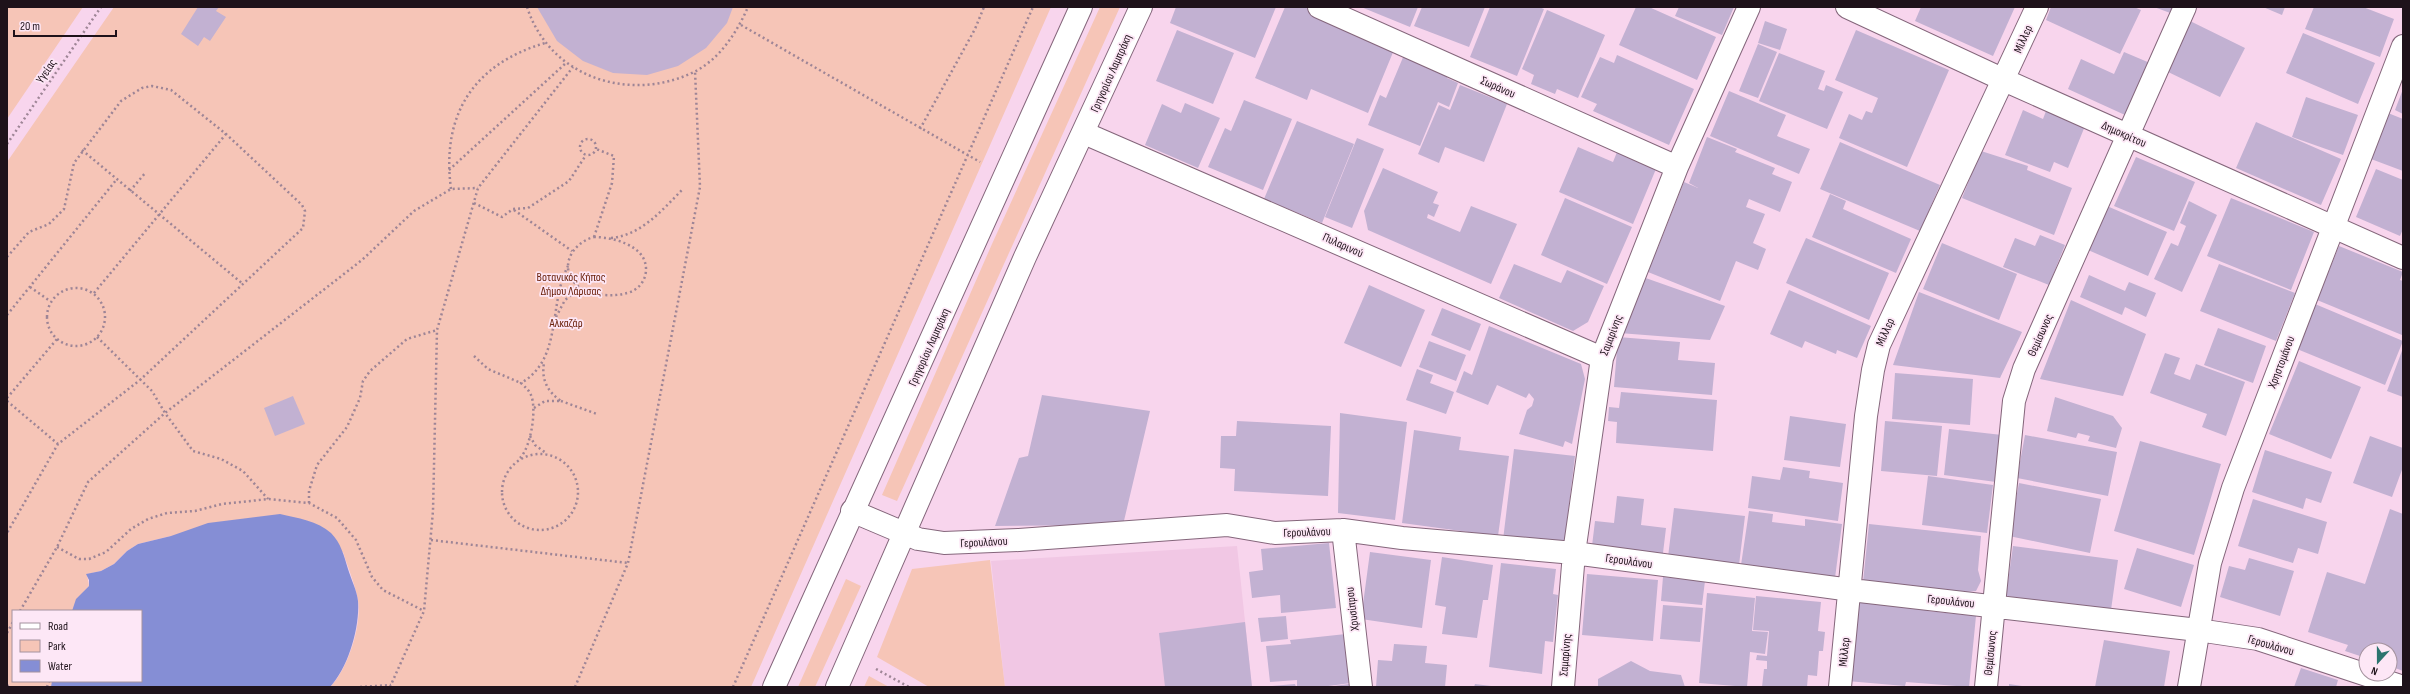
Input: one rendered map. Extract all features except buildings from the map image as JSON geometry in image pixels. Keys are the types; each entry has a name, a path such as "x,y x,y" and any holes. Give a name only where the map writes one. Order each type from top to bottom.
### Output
{"street":[{"name":"Γρηγορίου Λαμπράκη","path":"774,687 852,511 870,477 1081,7"},
{"name":"Γρηγορίου Λαμπράκη","path":"837,687 1025,257 1084,133 1141,7"},
{"name":"Σωράνου","path":"1319,7 1677,166"},
{"name":"Σαμαρίνης","path":"1563,687 1574,553 1602,358 1677,166 1749,7"},
{"name":"Δημοκρίτου","path":"1846,7 2004,80 2403,258"},
{"name":"Μίλλερ","path":"1840,687 1851,590 1866,416 1873,370 1879,345 2037,7"},
{"name":"Θεμίσωνος","path":"1986,687 2014,401 2024,369 2129,136 2185,7"},
{"name":"Χρηστομάνου","path":"2189,687 2210,563 2233,488 2332,227 2403,46"},
{"name":"Πυλαρινού","path":"1084,133 1602,358"},
{"name":"Γερουλάνου","path":"852,511 905,534 933,542 959,544 981,540 1020,540 1227,525 1275,533 1343,530 1402,538 1574,553 1851,590 2198,630 2258,639 2403,687"},
{"name":"Χρυσίπpου","path":"1343,530 1361,687"}],"path":[{"name":"Υγείας","path":"7,144 101,7"},
{"path":"527,7 530,18 545,43 566,63 602,81 634,86 666,83 696,71 722,51 741,24 748,7"},
{"path":"920,129 976,30 984,7"},
{"path":"733,687 1033,7"},
{"path":"741,24 920,129 982,163"},
{"path":"451,189 449,170 450,143 456,120 465,100 480,79 505,59 522,50 545,43"},
{"path":"449,170 566,63"},
{"path":"360,687 391,686 424,611 431,540 437,330 478,188 573,67"},
{"path":"575,687 628,563 700,187 696,71"},
{"path":"7,257 29,232 49,224 64,209 70,175 82,150 121,101 130,93 152,86 171,90 226,134 302,206 305,211 303,228 140,380 58,444 7,533"},
{"path":"94,293 226,134"},
{"path":"590,138 595,142 596,149 593,154 586,155 580,151 579,145 583,139 590,138"},
{"path":"594,237 612,183 614,156 596,149"},
{"path":"82,150 243,284"},
{"path":"474,203 502,217 513,209 528,208 569,181 586,155"},
{"path":"130,191 146,172"},
{"path":"7,315 117,179"},
{"path":"21,610 56,546 88,482 165,414 362,260 414,211 451,189 478,188"},
{"path":"608,239 620,238 642,228 683,189"},
{"path":"513,209 572,251"},
{"path":"561,401 548,389 544,381 543,371 555,320 560,282 568,266 572,251 585,239 594,237 608,239 635,248 642,255 646,269 643,282 638,288 621,295 596,293 581,288 572,279 568,266"},
{"path":"30,287 50,301"},
{"path":"70,288 82,288 94,293 104,309 105,319 103,329 97,337 90,342 77,346 64,344 51,333 46,317 50,301 62,291 70,288"},
{"path":"555,320 565,300 581,288"},
{"path":"309,503 310,484 316,465 347,427 360,398 363,381 370,371 407,339 437,330"},
{"path":"97,337 152,391 165,414 192,451 221,459 243,471 269,499"},
{"path":"57,339 7,400 58,444"},
{"path":"474,356 488,369 521,383 531,394 533,408 527,448 507,471 503,482 501,494 504,506 510,517 520,525 531,530 543,530 555,527 566,521 574,511 578,500 578,488 575,475 568,465 558,458 547,454 536,453 516,461"},
{"path":"521,383 533,376 545,360"},
{"path":"533,408 545,401 561,401 597,414"},
{"path":"530,436 535,445 547,454"},
{"path":"56,546 80,559 89,559 106,552 131,529 148,519 167,513 195,512 222,504 269,499 309,503 337,518 347,529 356,540 372,577 383,590 424,611"},
{"path":"431,540 628,563"},
{"path":"7,633 12,624"},
{"path":"851,656 909,687"}],"shaded area":[{"path":"1237,546 1252,687 1005,687 991,561"}],"green space":[{"path":"7,7 83,7 7,119"},
{"name":"Αλκαζάρ","path":"114,7 1051,7 751,687 330,687 337,679 348,658 356,634 358,622 358,600 343,552 171,536 138,544 127,551 114,564 101,571 87,574 89,586 80,596 73,610 12,610 12,682 52,682 52,686 7,687 7,162"},
{"path":"1100,7 1120,7 897,501 882,495 992,244"},
{"path":"990,560 1005,687 929,687 877,657 912,569"},
{"path":"846,579 861,586 815,687 798,687"},
{"path":"869,676 889,687 864,687"}],"water":[{"path":"280,514 314,523 326,529 337,541 342,550 356,593 358,612 352,647 342,669 330,687 51,687 52,682 142,682 142,610 72,610 76,599 89,586 89,580 86,574 101,571 114,564 127,551 138,544 171,536 208,523"}],"park label":[{"name":"Βοτανικός Κήπος Δήμου Λάρισας","path":"571,284"}]}
